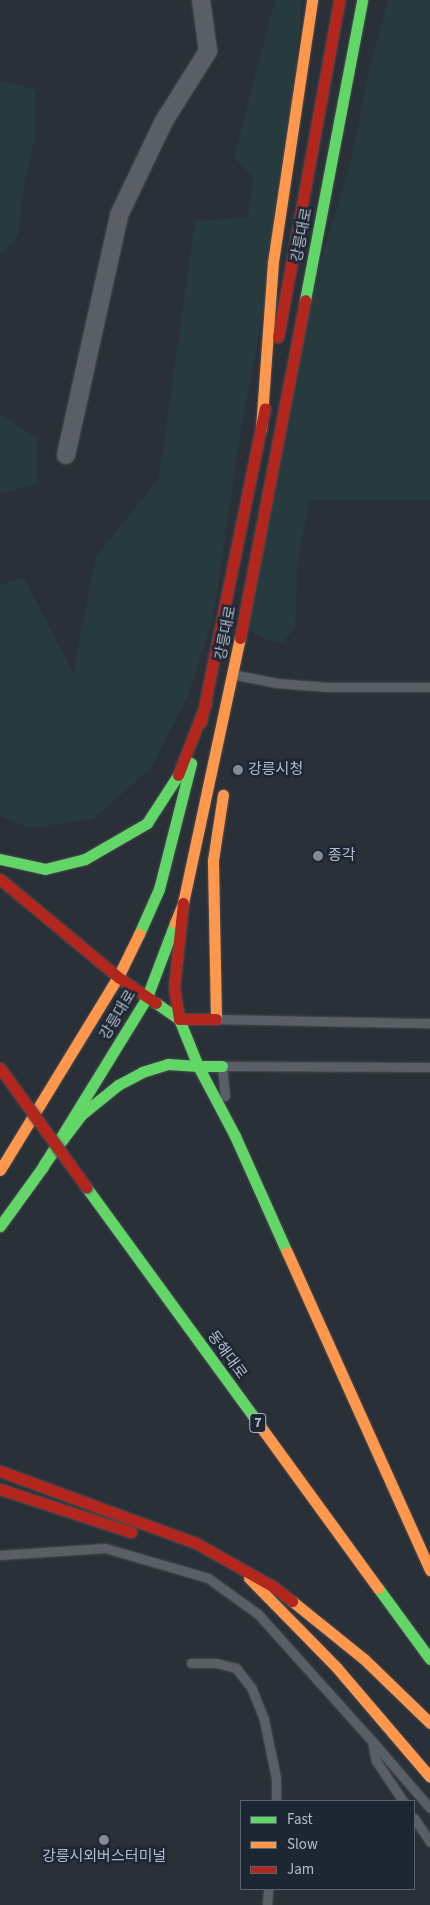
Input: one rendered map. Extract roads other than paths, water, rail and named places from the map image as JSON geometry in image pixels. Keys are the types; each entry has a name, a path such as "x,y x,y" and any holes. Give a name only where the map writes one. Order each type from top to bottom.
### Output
{"main road":[{"path":"261,429 273,262 312,0"},
{"name":"강릉대로","path":"0,1170 118,977 158,889 206,702 261,429 339,0"},
{"name":"강릉대로","path":"0,1226 44,1164 147,997 183,903 228,704 362,0"},
{"path":"0,859 45,869 85,859 147,823 176,781 206,702"},
{"path":"228,704 228,749"},
{"path":"0,879 118,977 179,1019 216,1019 213,860 224,786"},
{"path":"183,903 174,987 179,1019 198,1066 235,1136 430,1570"},
{"path":"44,1164 81,1115 118,1085 142,1072 168,1064 222,1066"},
{"name":"동해대로","path":"0,1068 430,1659"},
{"path":"0,1471 23,1482"},
{"path":"0,1475 196,1543 274,1587 364,1659 430,1723"},
{"path":"0,1489 182,1548 229,1567"},
{"path":"196,1543 249,1579 337,1668 430,1777"}],"street":[{"path":"66,455 119,215 164,121 208,51 200,0"}],"lane":[{"path":"233,675 277,683 328,687 430,687"},
{"path":"216,1019 430,1023"},
{"path":"235,1136 222,1066 430,1067"},
{"path":"0,1555 105,1548 208,1578 258,1614 430,1808"},
{"path":"191,1663 216,1663 236,1668 251,1687 264,1720 276,1778 276,1800"},
{"path":"372,1741 376,1761 402,1800"},
{"path":"415,1820 430,1842"},
{"path":"267,1905 268,1890"}],"place":[{"name":"강릉시청","path":"238,770"},
{"name":"종각","path":"318,856"},
{"name":"강릉시외버스터미널","path":"104,1840"}]}
